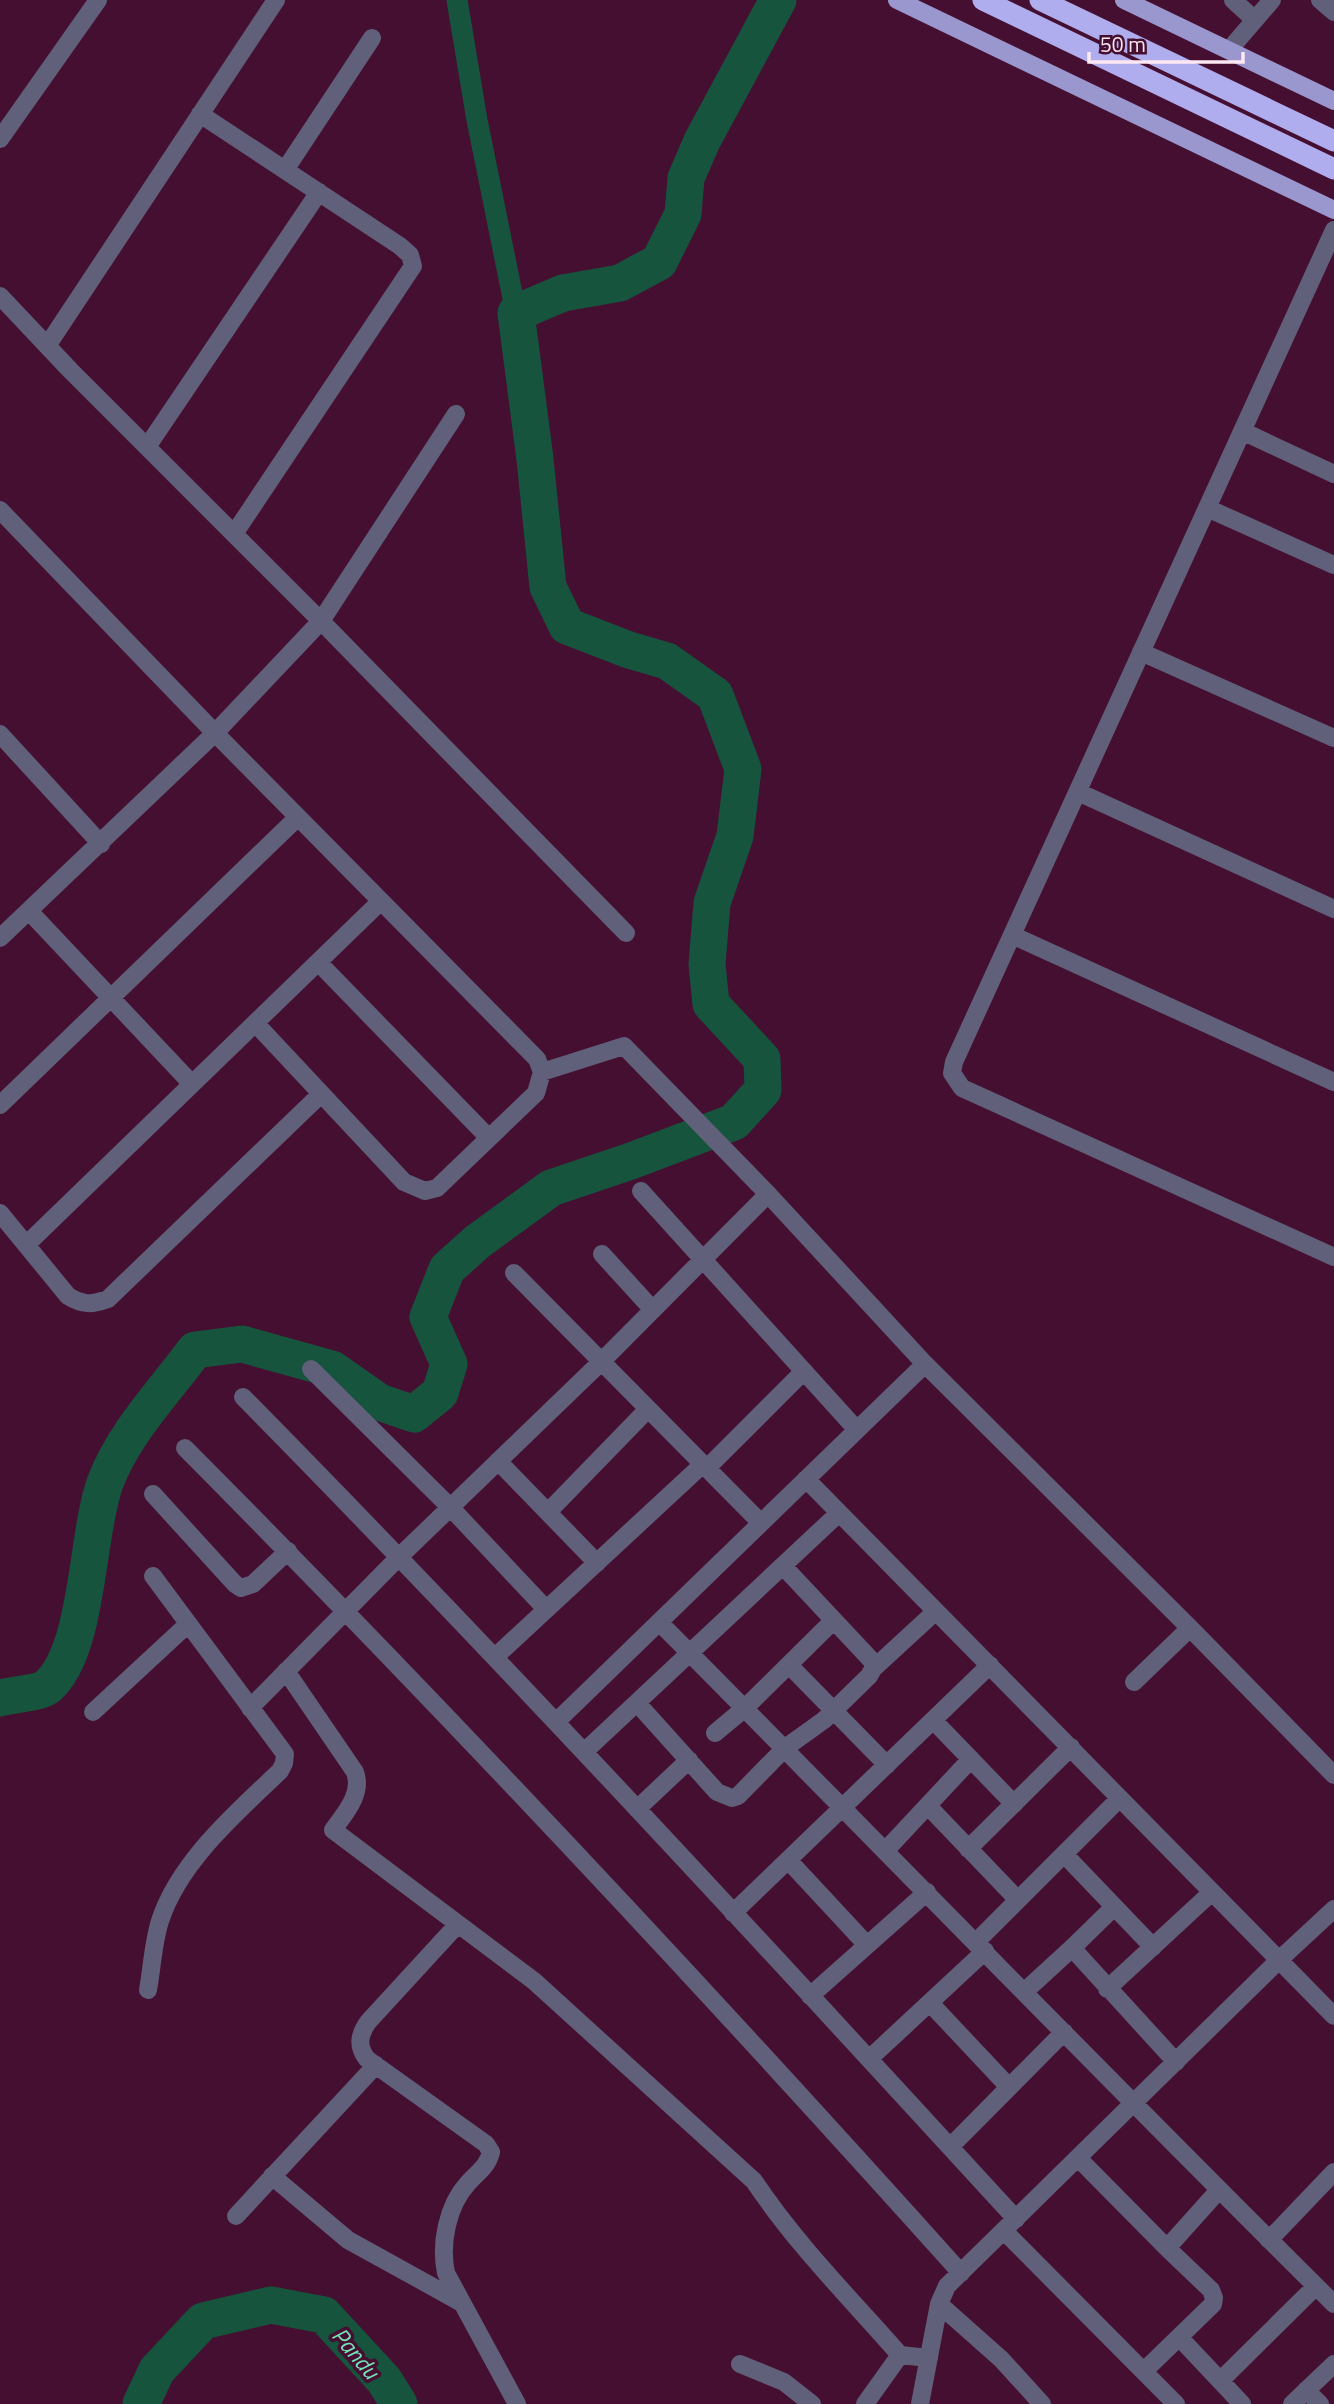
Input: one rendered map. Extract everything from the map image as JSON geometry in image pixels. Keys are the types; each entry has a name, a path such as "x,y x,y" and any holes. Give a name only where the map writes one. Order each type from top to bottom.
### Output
{"highway":[{"path":"983,0 1334,169"},
{"path":"1040,0 1334,141"}],"main road":[{"path":"897,0 1334,210"},
{"path":"1124,0 1334,101"}],"street":[{"path":"0,139 98,0"},
{"path":"47,346 276,0"},
{"path":"1233,0 1255,20"},
{"path":"1228,50 1272,0"},
{"path":"1320,0 1334,12"},
{"path":"285,170 372,38"},
{"path":"200,114 400,246 410,255 413,266 234,534"},
{"path":"147,447 318,192"},
{"path":"1334,230 954,1062 952,1073 962,1088 1334,1257"},
{"path":"0,296 626,933"},
{"path":"0,938 215,733 321,621 456,414"},
{"path":"1242,431 1334,474"},
{"path":"1207,508 1334,565"},
{"path":"0,510 215,733 537,1059 542,1072 536,1093 437,1188 425,1191 404,1182 255,1023"},
{"path":"1141,652 1334,738"},
{"path":"0,734 101,844"},
{"path":"1077,792 1334,909"},
{"path":"0,1105 298,817"},
{"path":"26,1245 381,901"},
{"path":"29,911 192,1084"},
{"path":"1012,935 1334,1082"},
{"path":"318,962 489,1138"},
{"path":"542,1072 624,1046 768,1194 925,1364 1334,1775"},
{"path":"0,1213 68,1296 82,1305 95,1304 108,1299 321,1094"},
{"path":"641,1191 857,1430"},
{"path":"250,1708 400,1556 601,1362 768,1194"},
{"path":"602,1254 653,1310"},
{"path":"513,1273 761,1523"},
{"path":"556,1721 925,1364"},
{"path":"311,1369 450,1507 546,1609"},
{"path":"495,1657 702,1465 710,1464 804,1371"},
{"path":"243,1397 400,1556 556,1721 950,2147 1010,2225 1176,2404"},
{"path":"548,1512 648,1409"},
{"path":"186,1448 346,1610 612,1889 961,2273"},
{"path":"498,1461 597,1563"},
{"path":"806,1479 1334,2016"},
{"path":"153,1494 241,1588 253,1584 288,1551"},
{"path":"584,1752 839,1513"},
{"path":"783,1566 868,1655 873,1662 873,1669"},
{"path":"148,1990 159,1923 176,1887 224,1825 279,1770 284,1763 285,1754 153,1576"},
{"path":"637,1703 717,1792 732,1798 738,1796 785,1748 834,1711 873,1669 936,1611"},
{"path":"715,1733 745,1708 834,1620"},
{"path":"659,1622 981,1946 1133,2104 1269,2240 1326,2291 1220,2381"},
{"path":"93,1712 188,1624"},
{"path":"1134,1682 1190,1628"},
{"path":"789,1665 887,1765"},
{"path":"733,1913 990,1665"},
{"path":"286,1671 355,1772 358,1782 354,1799 333,1830 534,1981 754,2181 773,2210 900,2355 929,2358"},
{"path":"933,1720 1014,1804"},
{"path":"968,1849 1071,1748"},
{"path":"886,1850 971,1759"},
{"path":"637,1809 690,1760"},
{"path":"869,2059 930,2003 1018,1900 1121,1798"},
{"path":"928,1806 1018,1900"},
{"path":"1063,1854 1153,1947"},
{"path":"788,1860 867,1945"},
{"path":"810,1996 927,1892"},
{"path":"1107,1989 1212,1892"},
{"path":"1024,1992 1114,1907"},
{"path":"920,2404 939,2304 947,2286 1334,1909"},
{"path":"458,1924 362,2031 361,2051 376,2065 486,2144 491,2152 489,2160 459,2197 443,2240 443,2258 446,2273 517,2404"},
{"path":"1072,1948 1176,2062"},
{"path":"930,2003 1009,2087"},
{"path":"950,2147 1063,2032"},
{"path":"236,2216 376,2065"},
{"path":"1078,2158 1211,2290 1214,2298 1213,2304 1144,2371"},
{"path":"1269,2240 1334,2172"},
{"path":"272,2176 348,2240 462,2303"},
{"path":"1167,2248 1219,2190"},
{"path":"939,2304 1001,2359 1042,2404"},
{"path":"1179,2337 1242,2404"},
{"path":"865,2404 900,2355"},
{"path":"740,2364 784,2382 812,2404"},
{"path":"1292,2404 1334,2364"},
{"path":"1306,2390 1320,2404"}],"waterway":[{"path":"457,0 477,120 516,313"},
{"path":"0,1698 43,1689 61,1670 79,1621 105,1483 133,1430 195,1350 242,1344 332,1369 379,1402 414,1414 440,1393 449,1364 428,1317 447,1269 477,1242 551,1188 734,1122 763,1090 762,1059 711,1004 707,964 712,903 735,836 743,769 715,695 667,661 629,650 567,626 548,587 516,313 563,293 620,283 659,262 683,214 686,178 702,141 778,0"},
{"name":"Pandu","path":"141,2404 157,2370 203,2321 271,2305 324,2315 384,2380 399,2404"}]}
